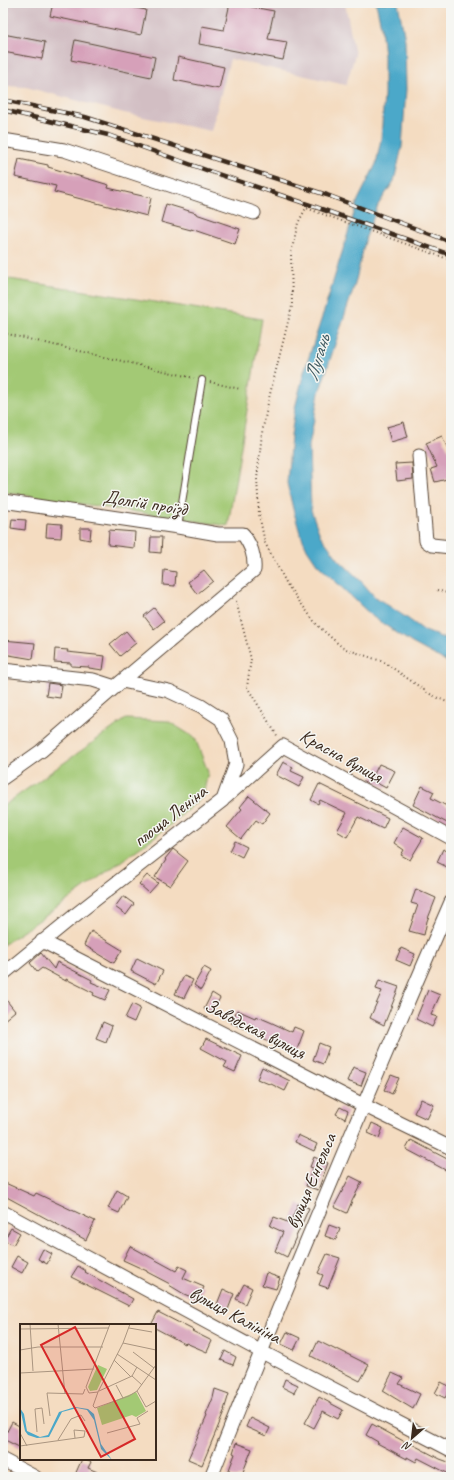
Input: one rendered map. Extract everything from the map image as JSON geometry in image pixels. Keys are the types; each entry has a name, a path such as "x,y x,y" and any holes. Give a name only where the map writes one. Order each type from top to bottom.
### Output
{"street":[{"path":"3,140 64,150 254,213"},
{"path":"419,456 426,541 432,545 451,547"},
{"name":"Долгій проїзд","path":"3,500 218,534 243,534 252,547 255,559 254,570 232,588"},
{"path":"3,778 41,751 232,588"},
{"name":"площа Леніна","path":"3,670 94,680 169,691 201,706 221,719 232,741 236,764 223,800 42,941 3,974"},
{"name":"Красна вулиця","path":"223,800 283,746 451,838"},
{"name":"вулиця Енгельса","path":"211,1477 260,1351 363,1105 451,902"},
{"name":"Заводская вулиця","path":"42,941 363,1105 451,1148"},
{"name":"вулиця Калініна","path":"3,1212 260,1351 451,1450"},
{"path":"3,1460 35,1477"}],"lane":[{"path":"178,527 202,380"}],"path":[{"path":"448,3 451,30"},
{"path":"451,248 448,259 306,208 298,223 290,253 292,306 269,398 262,433 257,478 259,514 265,543 288,586 317,625 343,648 384,662 430,694 451,704"},
{"path":"3,333 240,389"},
{"path":"232,588 251,659 247,687 283,746"},
{"path":"437,590 451,594"}],"shaded area":[{"path":"3,3 345,3 355,55 346,85 230,59 211,131 124,113 26,87 3,86"}],"green space":[{"path":"3,278 262,319 228,526 3,492"},
{"path":"126,719 168,721 195,738 208,772 203,796 168,827 57,908 3,945 3,806"}],"water":[{"name":"Лугань","path":"376,3 398,3 405,40 406,89 402,147 394,181 378,205 366,237 355,284 319,393 309,446 311,510 320,535 339,560 374,596 425,631 451,641 451,664 412,643 373,617 317,564 307,549 300,533 287,483 295,408 304,372 358,200 376,164 381,139 384,95 384,56 381,26"}],"building":[{"path":"53,3 111,3 146,10 141,35 50,16"},
{"path":"230,3 274,11 268,39 287,42 283,60 199,44 202,26 224,30"},
{"path":"3,34 45,42 42,59 3,52"},
{"path":"75,40 155,57 151,77 71,60"},
{"path":"178,57 224,67 219,89 174,80"},
{"path":"19,159 48,165 48,167 109,185 108,188 151,198 147,216 54,192 56,186 15,177"},
{"path":"166,204 240,229 235,244 191,229 161,222"},
{"path":"404,422 408,437 391,442 387,427"},
{"path":"442,436 451,456 451,478 435,482 431,469 437,467 426,443"},
{"path":"412,463 413,479 397,481 395,464"},
{"path":"12,519 26,520 25,530 11,528"},
{"path":"47,523 62,524 61,538 46,537"},
{"path":"80,528 91,528 90,540 80,538"},
{"path":"109,530 135,532 134,548 108,545"},
{"path":"151,537 162,537 161,553 150,552"},
{"path":"164,570 176,572 175,586 163,585"},
{"path":"204,570 213,581 197,594 188,582"},
{"path":"154,608 164,621 154,629 144,616"},
{"path":"126,631 136,643 120,656 110,644"},
{"path":"3,640 35,643 33,659 3,654"},
{"path":"55,649 68,650 67,652 105,656 103,670 89,667 71,666 71,663 54,662"},
{"path":"48,683 62,685 60,698 46,696"},
{"path":"283,762 293,767 291,771 304,777 299,787 276,775"},
{"path":"379,764 395,771 386,788 371,780"},
{"path":"319,784 388,818 383,829 358,817 347,837 337,831 347,813 320,800 318,804 311,800"},
{"path":"422,786 434,792 431,798 451,808 451,819 449,824 413,805"},
{"path":"249,796 270,813 262,824 256,820 241,839 227,827 242,809 240,807"},
{"path":"403,827 423,838 410,860 401,855 404,850 394,843"},
{"path":"235,841 247,847 242,857 230,851"},
{"path":"173,849 188,861 170,886 155,877 166,860 165,859"},
{"path":"443,849 451,853 451,869 437,862"},
{"path":"147,875 158,883 149,893 139,884"},
{"path":"416,889 436,898 427,921 424,935 409,931 418,905 411,903"},
{"path":"123,896 134,904 126,915 115,907"},
{"path":"91,931 122,950 114,963 84,945"},
{"path":"401,948 415,954 410,966 396,960"},
{"path":"41,953 54,969 57,962 92,980 91,982 110,990 105,1000 93,995 94,993 66,979 66,981 42,968 37,972 30,963"},
{"path":"137,958 163,971 156,984 131,971"},
{"path":"204,967 211,971 201,990 194,985"},
{"path":"184,976 193,980 184,998 175,994"},
{"path":"379,980 399,987 384,1025 370,1018 382,991 376,989"},
{"path":"428,990 440,995 431,1015 437,1017 432,1027 416,1019"},
{"path":"212,993 220,998 212,1013 204,1009"},
{"path":"3,996 15,1011 3,1021"},
{"path":"132,1004 140,1008 134,1022 125,1018"},
{"path":"237,1010 255,1018 256,1016 292,1032 294,1027 304,1031 296,1052 231,1023"},
{"path":"103,1022 112,1026 106,1042 96,1038"},
{"path":"206,1039 242,1056 235,1072 224,1067 227,1062 201,1048"},
{"path":"319,1043 329,1047 323,1064 313,1060"},
{"path":"262,1067 290,1081 285,1091 257,1079"},
{"path":"353,1067 366,1072 361,1086 347,1081"},
{"path":"391,1075 399,1078 392,1094 384,1090"},
{"path":"421,1099 434,1105 427,1119 414,1113"},
{"path":"340,1107 348,1111 345,1119 336,1114"},
{"path":"372,1123 383,1128 379,1138 368,1133"},
{"path":"298,1135 317,1144 314,1151 295,1142"},
{"path":"411,1140 451,1161 451,1173 406,1149"},
{"path":"314,1157 328,1163 318,1190 306,1186 313,1168 310,1167"},
{"path":"350,1176 362,1182 347,1213 334,1207"},
{"path":"3,1182 34,1196 36,1193 95,1221 86,1240 3,1195"},
{"path":"117,1190 127,1196 119,1213 108,1208"},
{"path":"298,1204 309,1208 287,1257 275,1251 283,1232 270,1226 274,1217 290,1223"},
{"path":"329,1225 340,1229 336,1240 325,1236"},
{"path":"11,1228 20,1233 13,1245 4,1240"},
{"path":"130,1246 176,1271 179,1266 187,1270 183,1278 204,1287 198,1300 184,1294 147,1271 123,1260"},
{"path":"43,1249 52,1254 47,1264 38,1259"},
{"path":"327,1254 340,1258 328,1288 319,1285 323,1275 318,1273"},
{"path":"17,1256 28,1262 22,1273 11,1267"},
{"path":"78,1266 86,1271 85,1272 133,1299 129,1306 71,1277"},
{"path":"266,1273 280,1278 276,1289 262,1285"},
{"path":"244,1284 252,1288 245,1304 236,1299"},
{"path":"223,1289 234,1294 227,1312 216,1307"},
{"path":"158,1312 212,1341 207,1352 186,1343 185,1344 156,1329 156,1324 152,1324"},
{"path":"287,1332 300,1338 294,1350 281,1344"},
{"path":"318,1341 369,1365 360,1381 311,1356"},
{"path":"225,1351 236,1357 233,1365 221,1360"},
{"path":"392,1373 403,1378 399,1384 420,1394 413,1409 383,1391"},
{"path":"285,1379 298,1385 294,1393 282,1387"},
{"path":"441,1382 451,1387 445,1398 435,1393"},
{"path":"215,1389 229,1394 225,1410 202,1465 188,1459 207,1416 206,1415"},
{"path":"319,1397 343,1410 338,1419 323,1411 314,1428 305,1423"},
{"path":"250,1418 270,1428 266,1436 246,1427"},
{"path":"12,1422 20,1426 20,1448 3,1439"},
{"path":"372,1424 407,1443 408,1442 440,1459 451,1463 451,1475 418,1458 416,1462 407,1457 407,1459 377,1443 378,1442 366,1435"},
{"path":"236,1443 252,1449 241,1477 227,1475 235,1454 233,1453"},
{"path":"82,1460 85,1460 91,1462 88,1468 109,1477 74,1477"}],"railway":[{"path":"3,100 85,117 327,195 451,242"},
{"path":"3,110 108,135 451,255"}]}
